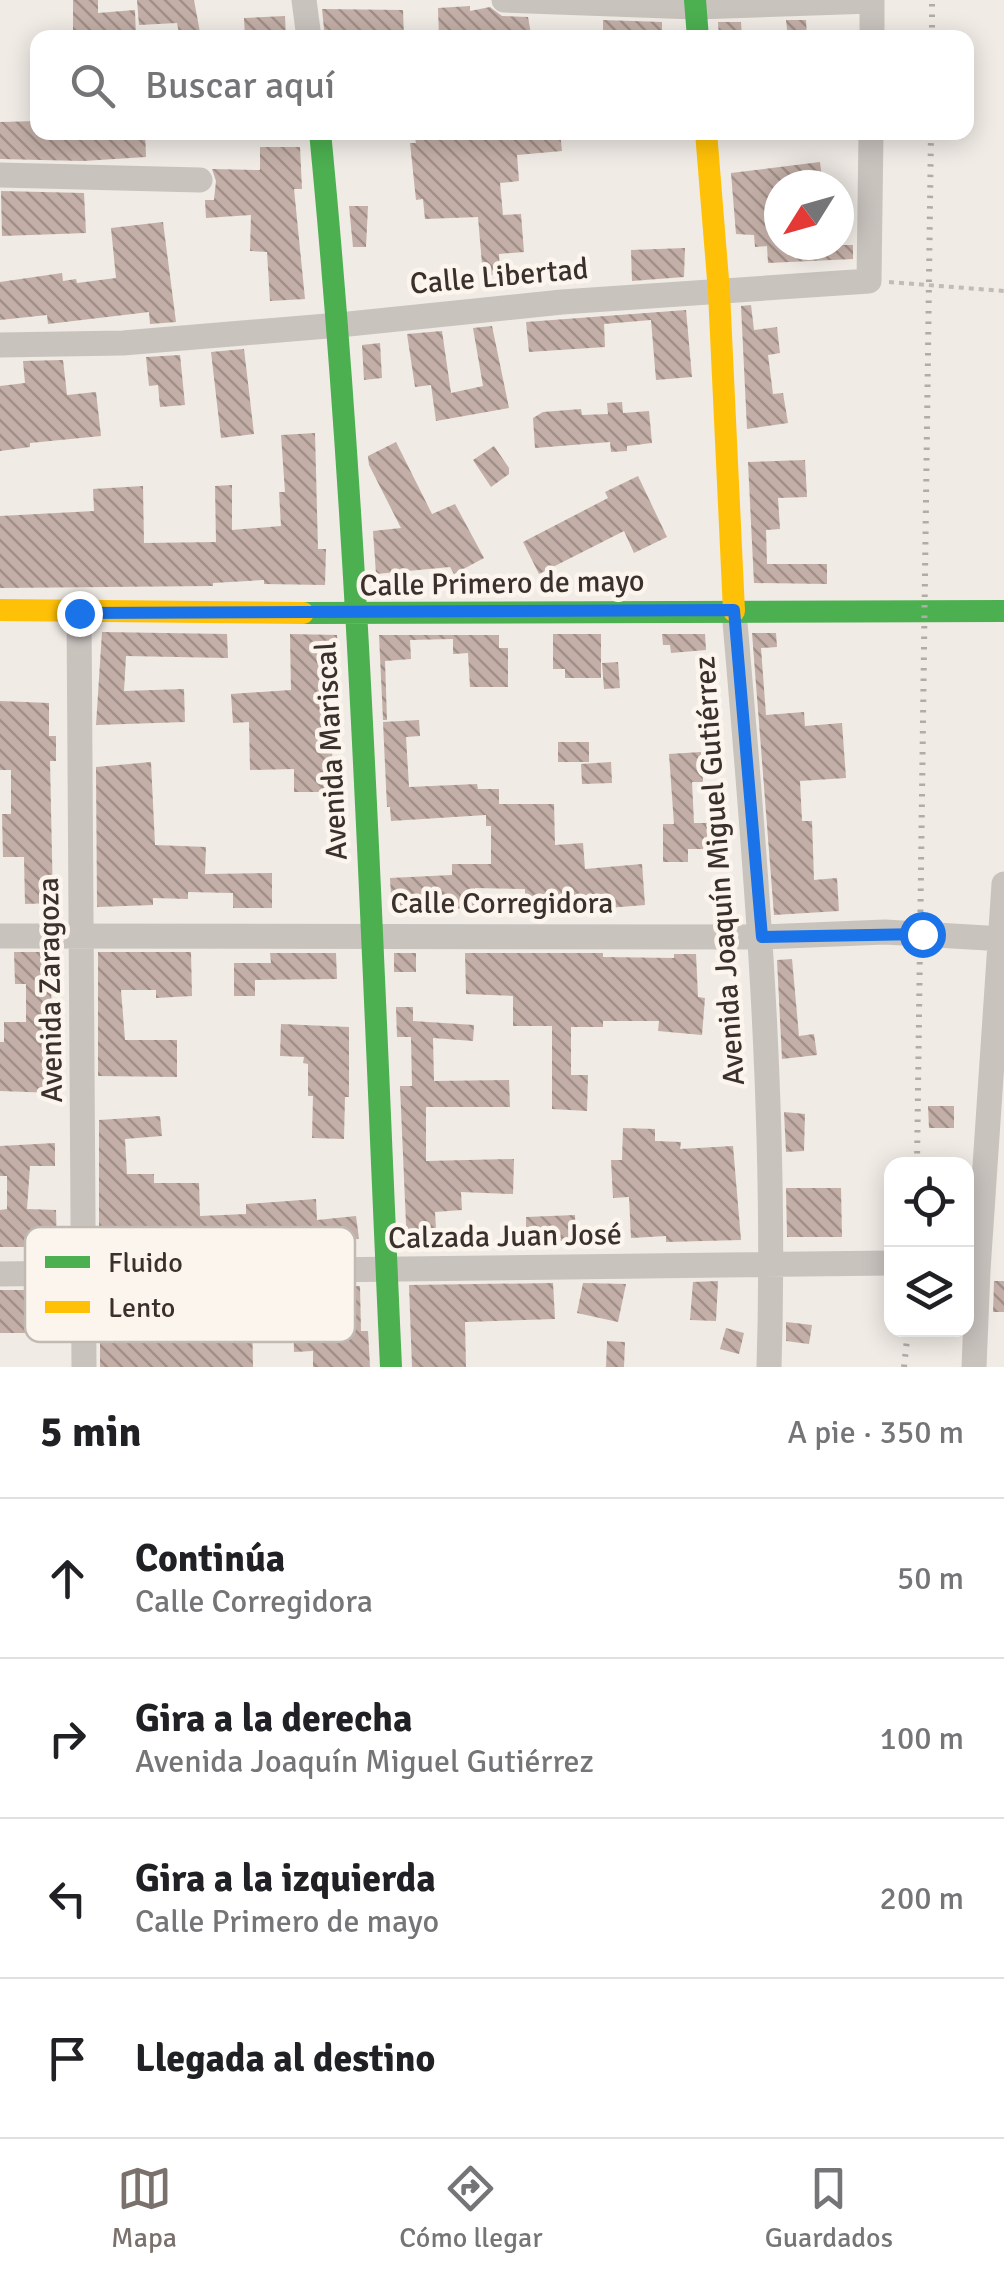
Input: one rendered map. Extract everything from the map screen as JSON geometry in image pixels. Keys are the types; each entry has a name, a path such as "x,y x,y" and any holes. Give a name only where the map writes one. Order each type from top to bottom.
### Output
{"street":[{"path":"304,0 308,30"},
{"path":"504,0 872,1 872,30"},
{"path":"695,3 697,30"},
{"name":"Avenida Mariscal","path":"321,140 339,325 357,614 391,1367"},
{"name":"Avenida Joaquín Miguel Gutiérrez","path":"707,140 719,292 734,610 762,937 772,1263 769,1367"},
{"path":"868,280 870,140"},
{"path":"0,175 200,180"},
{"name":"Calle Libertad","path":"0,345 122,343 562,302 868,280"},
{"name":"Calle Primero de mayo","path":"0,610 357,614 1004,611"},
{"name":"Avenida Zaragoza","path":"79,613 85,1227"},
{"path":"974,1248 1003,939 1004,884"},
{"name":"Calle Corregidora","path":"0,936 762,937 886,932 1003,939"},
{"name":"Calzada Juan José","path":"355,1270 884,1263"},
{"path":"974,1269 1004,1269"},
{"path":"973,1337 974,1367"},
{"name":"Avenida Zaragoza","path":"84,1342 84,1367"}],"path":[{"path":"868,280 1004,291"}],"building":[{"path":"73,0 98,0 98,13 135,10 136,30 73,30"},
{"path":"137,0 194,0 200,30 178,30 177,23 139,25"},
{"path":"470,6 470,11 490,7 502,16 528,17 530,30 439,30 438,8"},
{"path":"322,9 403,10 404,30 324,30"},
{"path":"285,16 286,30 245,30 244,18"},
{"path":"603,20 662,22 662,30 603,30"},
{"path":"786,20 806,20 807,30 787,30"},
{"path":"718,22 741,22 742,30 718,30"},
{"path":"30,121 30,140 145,140 146,157 83,161 0,159 0,122"},
{"path":"415,140 561,140 562,151 517,155 519,181 500,183 503,215 521,214 524,252 499,254 500,274 483,276 478,217 425,219 423,199 416,200 410,143"},
{"path":"260,147 300,147 302,189 294,189 305,299 270,301 267,252 250,251 251,215 206,218 205,200 214,200 216,181 212,169 260,170"},
{"path":"820,162 821,170 764,170 764,246 755,247 754,235 736,234 731,173"},
{"path":"1,191 84,193 86,233 2,236"},
{"path":"349,206 368,206 366,247 353,247"},
{"path":"163,222 176,322 150,324 149,312 48,324 47,315 0,320 0,282 62,273 63,281 76,279 77,283 116,278 111,228"},
{"path":"685,248 684,277 632,281 631,250"},
{"path":"768,260 832,260 768,263"},
{"path":"751,305 754,330 777,327 780,353 768,355 773,394 783,393 788,423 747,429 741,306"},
{"path":"686,310 692,377 656,380 651,320 604,324 605,347 529,352 526,322"},
{"path":"492,326 509,408 436,421 431,385 415,387 407,334 442,331 451,393 483,386 473,328"},
{"path":"380,343 382,378 364,380 362,345"},
{"path":"244,349 254,434 221,438 211,352"},
{"path":"180,355 185,405 160,407 158,385 149,386 146,357"},
{"path":"63,360 67,395 96,392 101,436 30,443 30,447 0,451 0,386 25,383 23,361"},
{"path":"622,402 623,413 649,411 652,443 611,452 610,442 535,448 533,418 543,412 581,409 582,415 608,414 607,403"},
{"path":"315,433 318,549 326,549 325,585 264,584 264,580 213,586 0,588 0,516 94,511 93,489 143,486 144,543 216,542 215,486 232,485 232,530 281,526 279,492 285,492 281,435"},
{"path":"396,442 432,514 455,504 484,558 454,574 450,567 376,574 373,531 401,528 368,456"},
{"path":"494,446 509,474 491,487 473,460"},
{"path":"805,460 807,497 778,498 780,529 766,530 767,564 827,564 827,584 754,583 748,462"},
{"path":"638,476 667,537 634,553 624,531 539,574 523,542 608,498 605,492"},
{"path":"102,632 227,634 228,658 126,656 124,691 184,689 185,722 96,725"},
{"path":"752,633 776,633 777,647 761,648 766,715 804,712 805,726 842,723 846,778 800,781 802,821 812,821 814,880 837,878 839,911 774,915"},
{"path":"290,634 337,635 339,687 328,687 333,768 329,768 329,792 294,792 294,769 250,770 249,722 233,723 231,694 291,690"},
{"path":"553,634 601,634 601,678 565,678 565,669 553,669"},
{"path":"662,634 705,634 706,650 671,653 670,645 663,645"},
{"path":"379,635 499,635 499,648 508,648 508,687 470,687 468,653 453,654 453,639 410,640 411,659 385,661 387,720 383,720"},
{"path":"618,662 620,688 604,689 602,663"},
{"path":"0,701 49,703 49,736 56,736 56,761 50,761 53,903 25,904 24,857 3,857 2,814 11,814 11,770 0,770"},
{"path":"419,720 420,736 406,737 409,787 477,784 478,789 499,789 499,804 554,804 555,845 583,843 585,869 642,864 645,905 595,909 595,901 525,902 525,889 475,888 475,908 392,910 390,878 452,875 452,864 491,864 491,826 486,826 486,815 391,821 383,722"},
{"path":"558,742 589,742 589,762 558,762"},
{"path":"701,752 703,782 692,782 694,823 707,823 707,849 688,849 688,862 663,862 663,824 674,824 669,754"},
{"path":"151,762 155,845 206,847 205,874 272,873 272,908 233,908 233,893 188,892 188,899 153,898 153,905 97,907 96,767"},
{"path":"611,762 612,783 582,784 581,764"},
{"path":"14,952 55,952 55,983 51,983 54,1093 0,1091 4,1022 26,1022 26,984 15,984"},
{"path":"98,952 191,952 192,996 156,998 156,990 121,990 125,1040 177,1040 177,1077 98,1076"},
{"path":"270,953 336,953 337,979 255,980 255,996 234,996 234,963 271,963"},
{"path":"394,953 416,953 416,972 394,972"},
{"path":"465,953 603,953 603,957 674,958 674,954 696,954 698,997 705,998 702,1035 658,1031 659,1021 603,1021 603,1027 571,1027 571,1075 588,1075 587,1111 552,1109 552,1026 513,1026 513,996 466,994"},
{"path":"792,959 799,1036 814,1034 817,1055 782,1059 777,960"},
{"path":"396,1007 413,1007 413,1021 474,1025 473,1041 433,1038 434,1081 509,1080 510,1107 426,1107 426,1161 514,1159 513,1194 461,1192 462,1210 435,1212 437,1246 407,1247 400,1086 412,1086 411,1037 397,1037"},
{"path":"281,1024 349,1027 349,1097 345,1097 344,1139 312,1138 313,1096 308,1096 308,1064 303,1063 304,1057 280,1056"},
{"path":"928,1106 954,1106 954,1128 929,1128"},
{"path":"784,1112 805,1114 804,1151 786,1152"},
{"path":"160,1116 162,1136 125,1139 127,1174 154,1174 154,1183 199,1183 200,1216 246,1214 246,1204 316,1199 317,1220 356,1216 359,1239 355,1239 355,1227 99,1227 99,1120"},
{"path":"623,1128 655,1129 655,1141 681,1142 680,1149 733,1146 741,1240 666,1242 666,1236 631,1238 629,1197 613,1198 611,1160 622,1160"},
{"path":"55,1143 55,1166 30,1166 27,1209 56,1210 56,1227 25,1227 25,1247 0,1247 0,1210 7,1209 7,1176 0,1176 0,1146"},
{"path":"786,1188 841,1188 842,1237 787,1237"},
{"path":"575,1215 576,1241 526,1241 526,1217"},
{"path":"718,1281 716,1321 690,1320 693,1282"},
{"path":"994,1281 1004,1281 1004,1312 993,1312"},
{"path":"553,1283 555,1319 465,1322 466,1367 412,1367 409,1285"},
{"path":"583,1283 626,1284 618,1322 577,1313"},
{"path":"355,1286 360,1286 361,1331 368,1331 370,1367 313,1367 313,1351 294,1352 294,1342 355,1342"},
{"path":"0,1290 25,1290 25,1333 0,1333"},
{"path":"786,1322 812,1325 809,1344 786,1341"},
{"path":"726,1328 744,1333 739,1354 720,1349"},
{"path":"607,1341 625,1342 624,1367 606,1367"},
{"path":"100,1342 253,1342 253,1367 100,1367"}],"railway":[{"path":"932,0 932,30"},
{"path":"917,1157 931,140"},
{"path":"904,1367 907,1337"}],"traffic: fast":[{"path":"695,0 697,30"},
{"path":"321,140 355,594 391,1367"},
{"path":"303,613 1004,611"}],"traffic: slow":[{"path":"707,140 719,292 734,611"},
{"path":"0,610 303,613"}],"route":[{"path":"79,613 734,610 762,937 922,934"}]}
